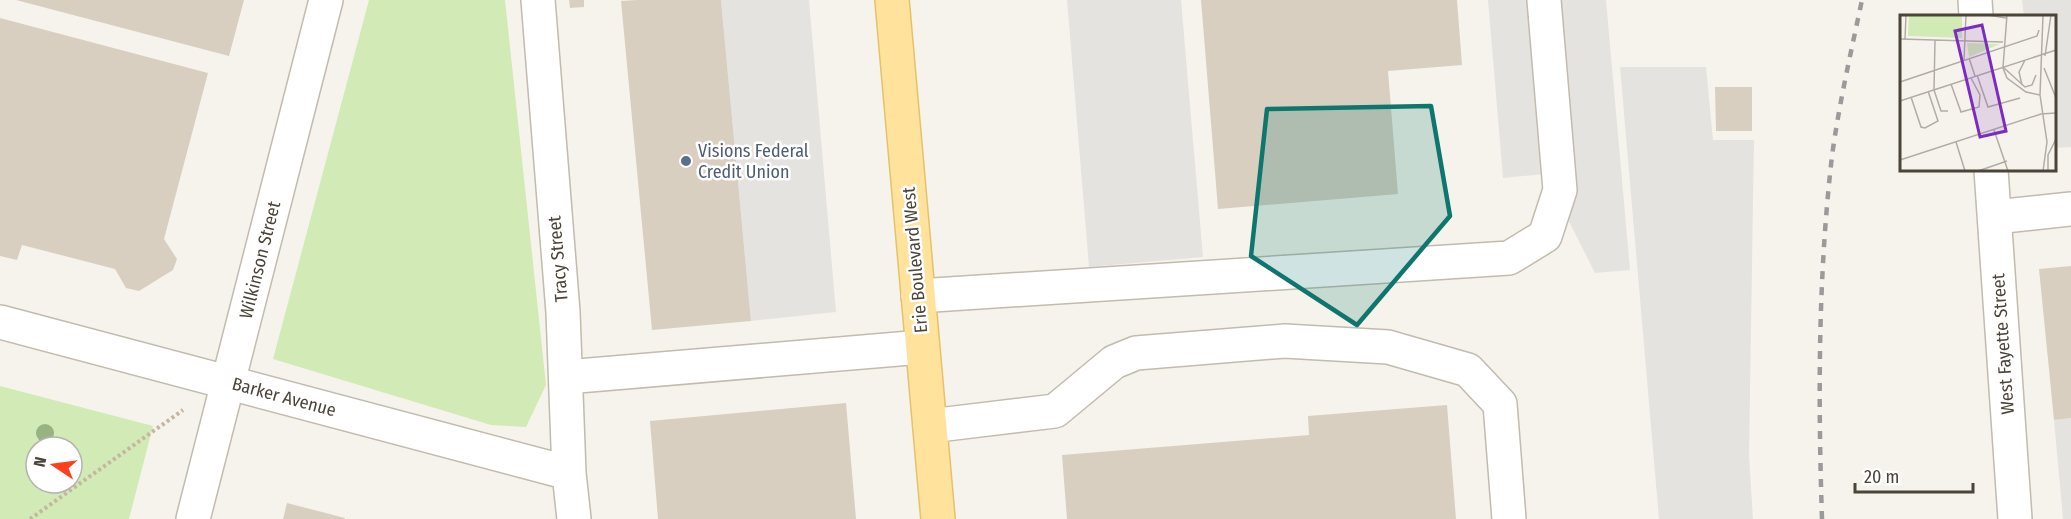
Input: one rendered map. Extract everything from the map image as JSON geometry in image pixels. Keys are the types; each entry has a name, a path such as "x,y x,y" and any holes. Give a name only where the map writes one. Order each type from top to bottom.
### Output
{"main road":[{"name":"Erie Boulevard West","path":"892,0 938,519"}],"street":[{"name":"Wilkinson Street","path":"203,517 230,382 326,0"},
{"name":"Tracy Street","path":"538,0 566,377 568,474 574,519"},
{"path":"918,296 1509,258 1545,236 1560,190 1544,0"},
{"path":"1975,0 1976,15"},
{"name":"West Fayette Street","path":"1991,171 2015,519"},
{"path":"1995,217 2071,209"},
{"name":"Barker Avenue","path":"0,322 568,474"},
{"path":"930,426 1055,411 1114,362 1136,352 1286,341 1388,347 1468,370 1500,404 1509,519"},
{"path":"566,377 922,347"}],"path":[{"path":"30,519 165,420 230,382"}],"highlighted area":[{"path":"1431,106 1450,216 1357,325 1251,256 1267,109"}],"green space":[{"path":"369,0 505,0 546,385 526,427 491,425 273,359"},
{"path":"0,386 153,426 129,519 0,519"}],"shaded area":[{"path":"721,0 809,0 836,312 751,321"},
{"path":"1067,0 1181,0 1203,257 1089,267"},
{"path":"1488,0 1606,0 1630,270 1595,273 1545,174 1503,178"},
{"path":"2022,0 2071,0 2071,147 2056,148 2056,15 2024,15"},
{"path":"1620,67 1706,67 1713,140 1754,140 1749,456 1753,519 1659,519"},
{"path":"2071,418 2071,519 2063,519 2054,420"}],"building":[{"path":"16,0 244,0 229,56"},
{"path":"569,0 584,0 584,7 570,8"},
{"name":"Visions Federal Credit Union","path":"721,0 751,321 652,330 621,1"},
{"path":"1201,0 1457,0 1462,65 1388,71 1398,194 1218,209"},
{"path":"0,18 208,73 164,239 177,259 173,270 139,291 126,288 115,269 22,245 17,260 0,256"},
{"path":"1715,87 1752,87 1752,131 1716,131"},
{"path":"2071,266 2071,418 2054,420 2039,269"},
{"path":"846,403 856,519 658,519 650,421"},
{"path":"1447,405 1456,519 1067,519 1062,455 1309,435 1308,416"},
{"path":"287,503 345,518 345,519 283,519"}],"railway":[{"path":"1822,519 1820,338 1827,201 1838,117 1862,0"}],"place":[{"name":"Visions Federal Credit Union","path":"686,161"}]}
